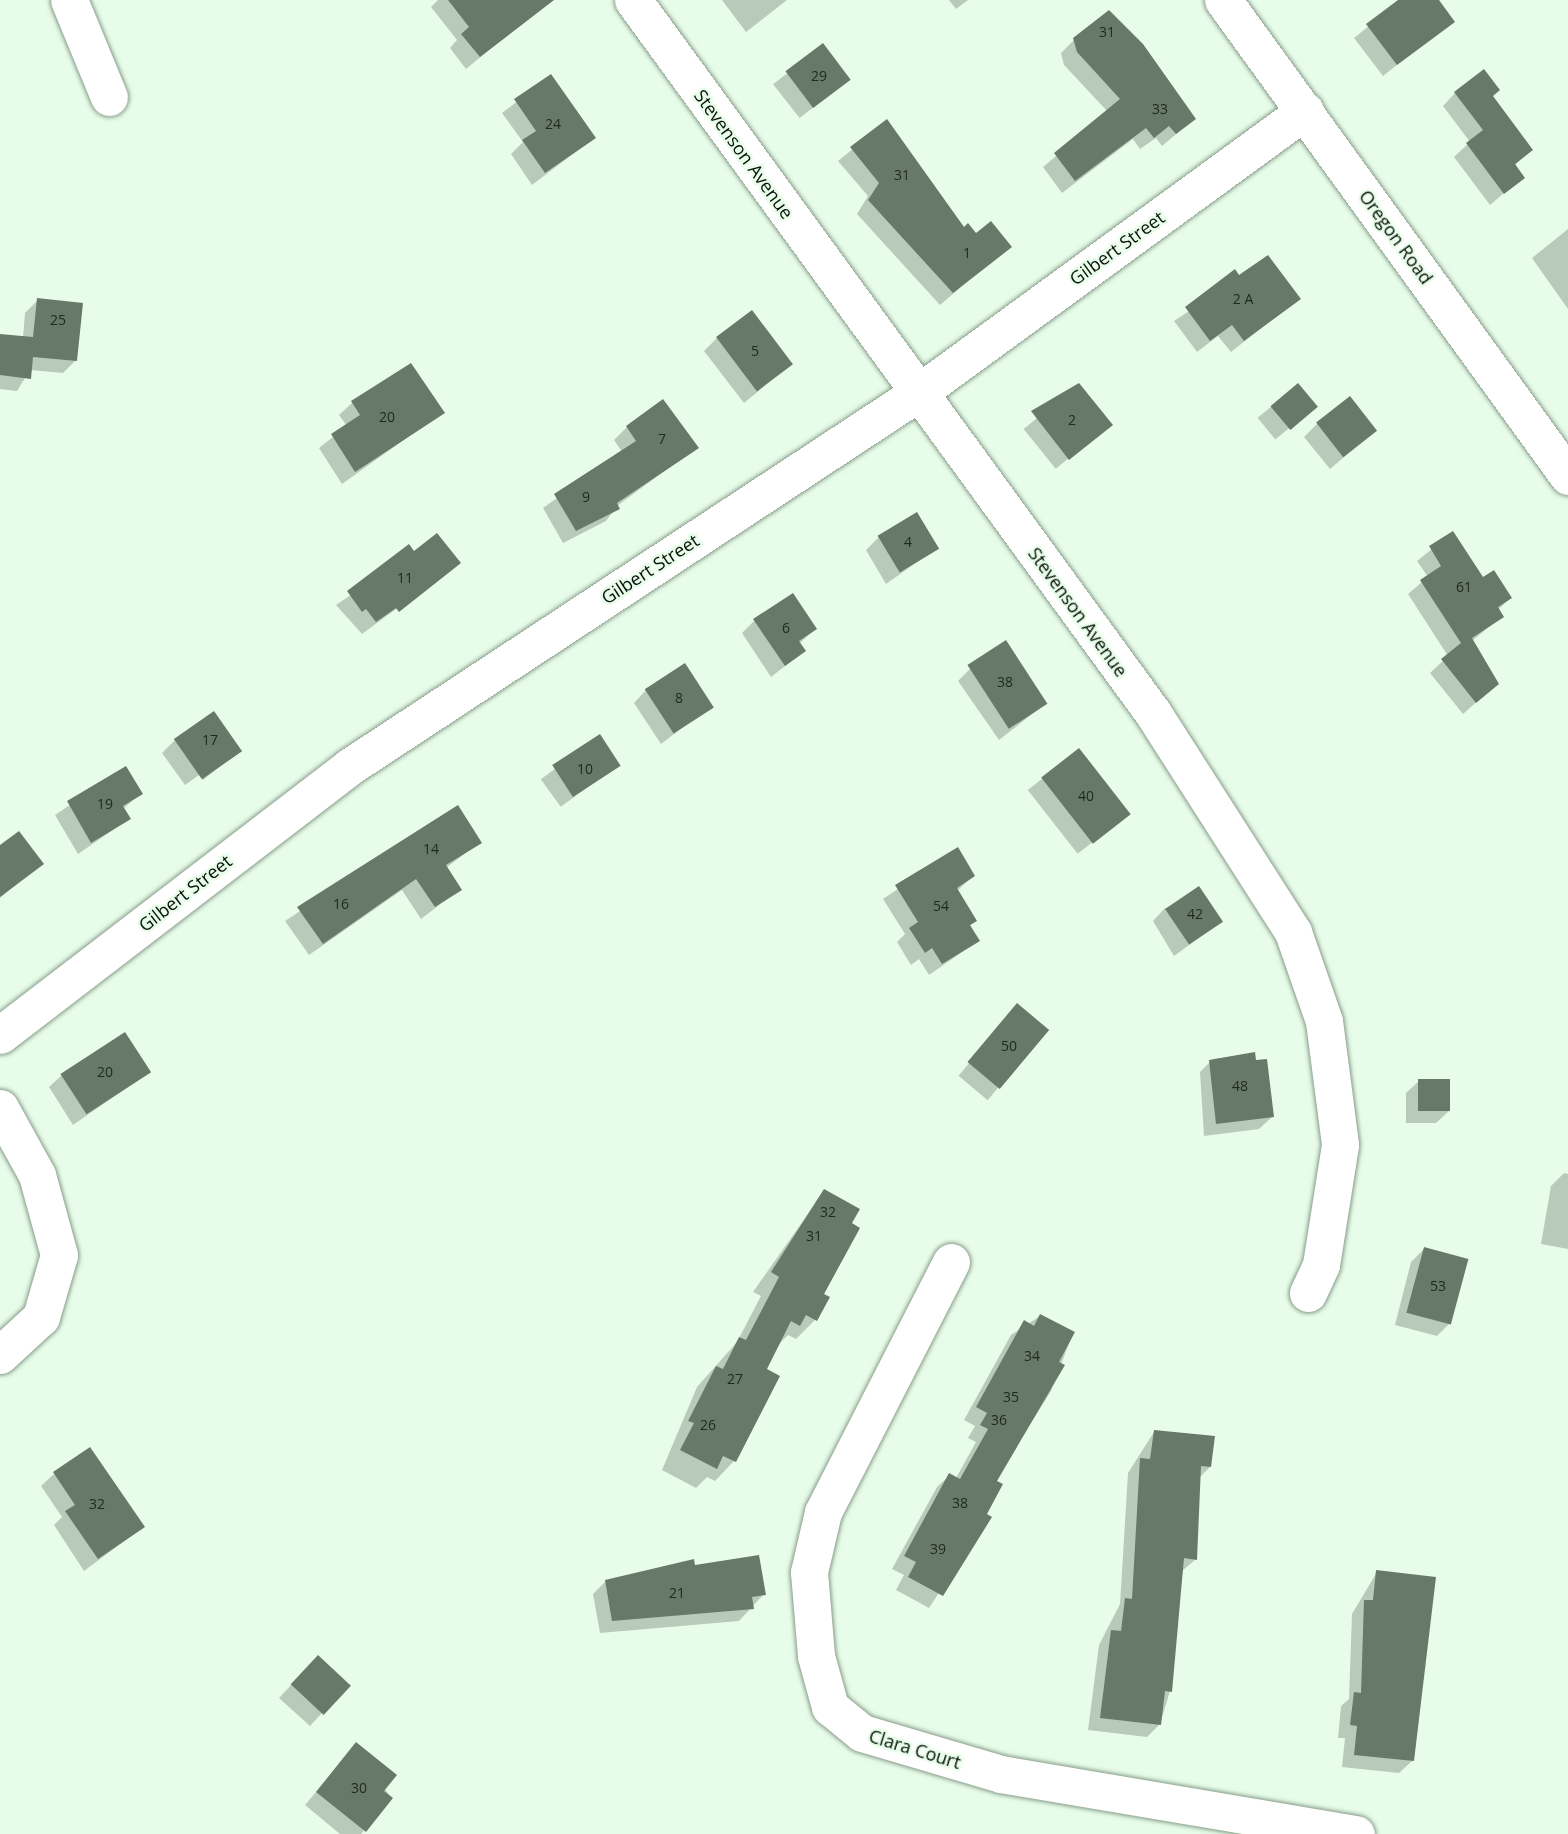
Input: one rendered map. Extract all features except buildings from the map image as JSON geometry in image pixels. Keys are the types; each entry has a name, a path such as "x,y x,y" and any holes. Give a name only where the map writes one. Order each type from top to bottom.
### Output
{"street":[{"path":"69,0 109,97"},
{"name":"Stevenson Avenue","path":"632,0 1153,713 1293,932 1324,1021 1340,1145 1321,1265 1308,1293"},
{"name":"Oregon Road","path":"1223,0 1568,475"},
{"name":"Gilbert Street","path":"0,1035 349,767 918,393 1305,111"},
{"path":"0,1108 37,1175 59,1255 41,1317 0,1355"},
{"name":"Clara Court","path":"951,1262 823,1512 809,1572 816,1656 830,1707 862,1733 1001,1774 1356,1834"}]}
